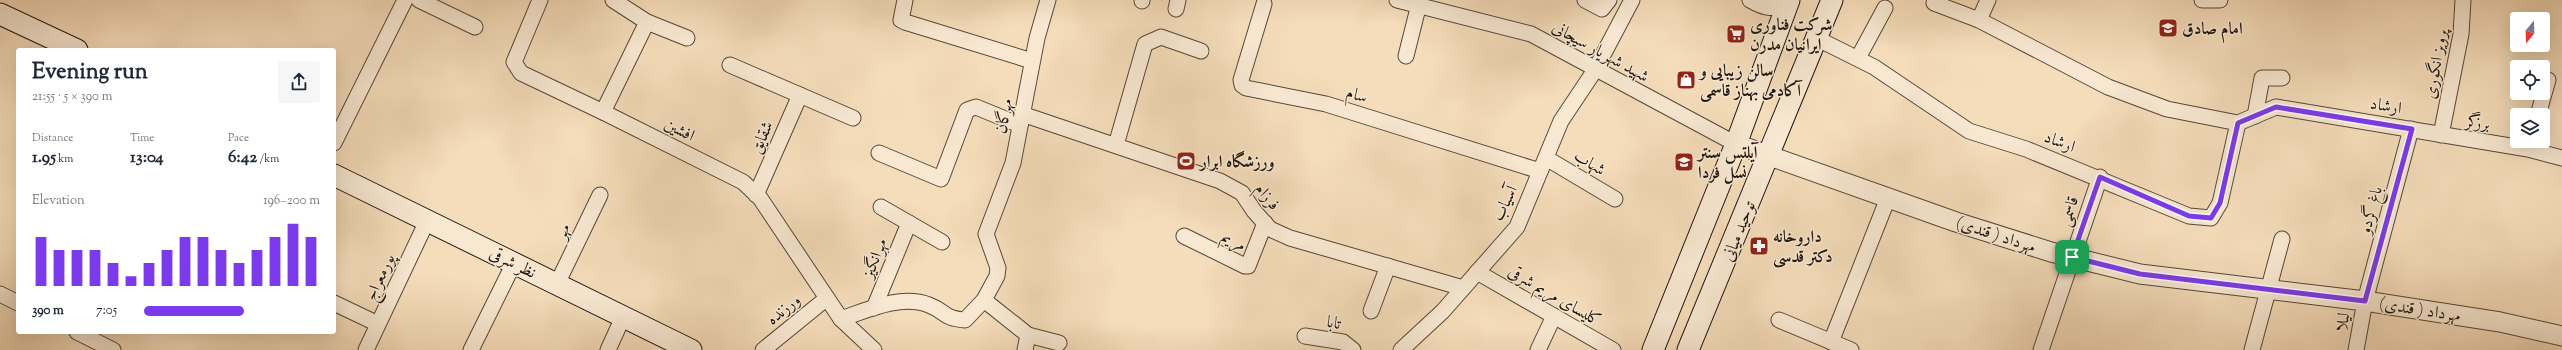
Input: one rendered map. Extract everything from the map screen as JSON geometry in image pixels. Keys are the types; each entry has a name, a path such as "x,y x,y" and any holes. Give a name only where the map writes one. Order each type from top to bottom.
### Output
{"main road":[{"name":"توحید میانی","path":"1653,350 1736,144 1789,0"},
{"name":"توحید میانی","path":"1688,350 1832,0"},
{"path":"0,14 73,48"},
{"name":"نظر شرقی","path":"336,176 691,350"}],"street":[{"path":"336,139 405,0"},
{"path":"419,0 476,28"},
{"name":"افشین","path":"540,0 514,62 515,67 521,73 743,182 756,195 840,319 874,350"},
{"path":"613,0 647,22 687,38"},
{"path":"905,0 900,20 1032,61"},
{"name":"مهرگان","path":"984,300 996,276 998,268 986,236 1013,163 1032,61 1048,0"},
{"name":"شهید شهریار سیچانی","path":"1397,0 1419,3 1530,34 1736,144"},
{"path":"1585,0 1602,9 1609,0 1630,4 1599,72"},
{"path":"1599,72 1642,0"},
{"path":"1750,0 1768,8 1784,5 1789,0"},
{"path":"1978,20 1988,0"},
{"path":"2202,0 2220,0"},
{"name":"پرویز انگوری","path":"2441,135 2461,34 2463,0"},
{"path":"1406,56 1419,3"},
{"path":"1934,3 1978,20 2108,87 2167,109 2238,123"},
{"name":"سام","path":"1264,4 1241,80 1242,85 1246,88 1326,104 1543,164"},
{"path":"1858,58 1885,8"},
{"path":"603,112 647,22"},
{"path":"1116,146 1146,44 1161,37 1201,51"},
{"name":"ارشاد","path":"1816,38 1858,58 1969,131 2026,149 2100,177 2189,216 2211,218 2220,203 2238,123 2276,107 2412,129"},
{"path":"730,65 853,118"},
{"name":"آسیاب","path":"1401,350 1443,311 1517,227 1561,121 1599,72"},
{"path":"2255,116 2262,78 2282,78"},
{"name":"شقایق","path":"756,195 800,95"},
{"name":"فرزام","path":"879,153 941,179 967,110 971,107 976,107 1116,146 1220,181 1242,193 1254,211 1270,229 1290,238 1463,288"},
{"name":"برزگر","path":"2412,129 2441,135 2510,143"},
{"name":"باغ گردو","path":"2365,301 2412,129"},
{"name":"مهرداد ( قندی)","path":"1736,144 1888,198 2072,257 2140,274 2365,301 2500,322 2562,336"},
{"name":"برزگر","path":"2537,148 2562,158"},
{"name":"شهاب","path":"1543,164 1615,200"},
{"name":"قاسمی","path":"2041,350 2100,177"},
{"name":"مهر","path":"557,284 600,195"},
{"path":"1831,342 1888,198"},
{"path":"881,207 942,242"},
{"name":"پورمعراج","path":"366,350 427,220"},
{"name":"مهرانگیز","path":"874,308 909,223"},
{"name":"مریم","path":"1184,236 1245,266 1248,266 1265,223"},
{"path":"2252,350 2282,239"},
{"path":"471,350 514,263"},
{"path":"1371,311 1388,266"},
{"name":"کلیسای مریم شرقی","path":"1477,272 1613,350"},
{"path":"0,294 16,302"},
{"name":"ورزنده","path":"763,350 827,298"},
{"path":"840,319 892,302 926,304 947,317 965,320 984,300 1028,335 1059,343"},
{"name":"لیلا","path":"2356,350 2365,301"},
{"path":"336,304 378,324"},
{"path":"1538,350 1554,316"},
{"path":"608,350 623,317"},
{"path":"1779,320 1851,350"},
{"path":"81,334 113,350"},
{"path":"1025,350 1028,335"},
{"name":"تابا","path":"1305,336 1343,342 1353,350"}],"place":[{"name":"امام صادق","path":"2168,28"},
{"name":"شرکت فناوری ایرانیان مدرن","path":"1736,34"},
{"name":"سالن زیبایی و آکادمی بهناز قاسمی","path":"1686,80"},
{"name":"ورزشگاه ابرار","path":"1186,161"},
{"name":"آیلتس سنتر نسل فردا","path":"1684,162"},
{"name":"داروخانه دکتر قدسی","path":"1759,246"}],"route":[{"path":"2276,107 2412,129 2365,301 2140,274 2072,257 2100,177 2189,216 2211,218 2220,203 2238,123 2276,107"}]}
